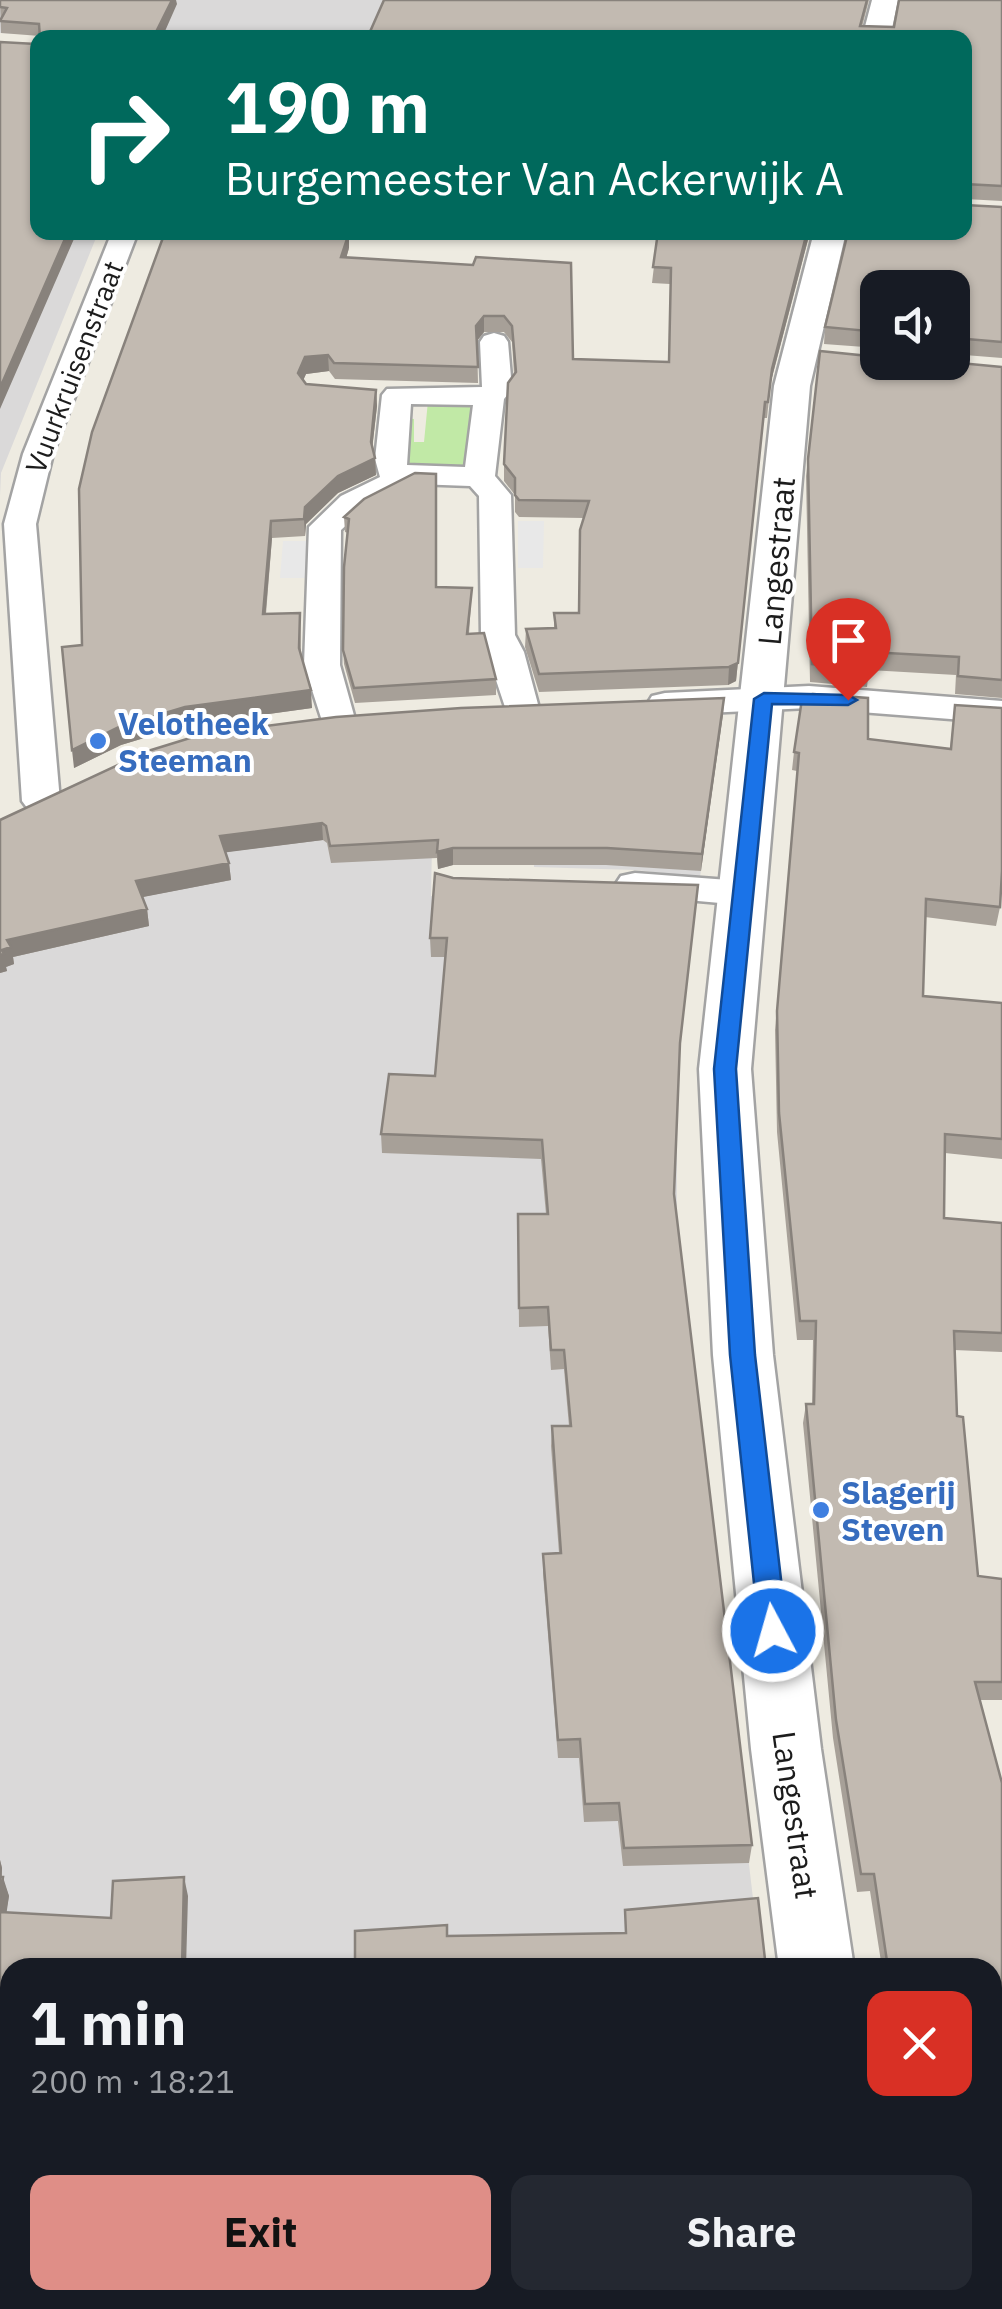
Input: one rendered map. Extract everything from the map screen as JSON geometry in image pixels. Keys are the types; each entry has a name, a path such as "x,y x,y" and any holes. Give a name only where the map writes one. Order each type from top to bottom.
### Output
{"street":[{"path":"878,30 884,0"},
{"name":"Vuurkruisenstraat","path":"43,801 20,524 38,454 122,240"},
{"name":"Langestraat","path":"816,1958 786,1749 742,1355 725,1069 764,699 786,439 818,355 829,240"},
{"path":"360,395 488,396 497,390 494,342"},
{"path":"396,480 390,459 397,395"},
{"path":"488,396 479,476 495,495 498,635 508,652 520,708"},
{"path":"297,724 354,718 322,665 325,528 352,503 410,474 479,476"},
{"path":"640,705 810,697 1002,712"},
{"path":"481,709 560,707"},
{"path":"604,884 742,892"}],"shaded area":[{"path":"0,0 689,0 820,30 30,30 30,34 0,33"},
{"path":"0,54 30,195 30,240 95,240 1,473 0,496"},
{"path":"518,521 544,521 543,568 518,568"},
{"path":"283,541 308,541 306,578 280,578"},
{"path":"700,723 721,724 700,877 635,870 534,867 534,845 432,845 431,896 650,897 697,901 677,1068 677,1248 760,1958 0,1958 0,843"}],"green space":[{"path":"428,401 474,402 465,468 401,468 404,418 414,419 414,442 424,442"}],"building":[{"path":"0,0 172,0 157,30 39,30 39,24 0,21 7,8 0,7"},
{"path":"384,0 867,0 860,26 894,27 899,0 1002,0 1002,186 972,184 972,30 371,30"},
{"path":"0,42 30,44 30,240 65,240 0,388"},
{"path":"972,205 1002,207 1002,342 970,339 970,270 860,270 860,330 825,327 846,240 972,240"},
{"path":"162,240 347,240 341,257 473,265 476,257 571,263 573,359 669,362 671,268 653,267 657,240 805,240 765,402 738,663 729,667 539,674 526,629 556,628 554,613 579,613 580,530 589,501 519,500 515,495 515,478 504,464 508,383 516,372 512,326 504,316 484,316 476,326 478,367 334,363 328,355 305,357 298,373 306,384 376,390 371,442 375,458 338,476 305,507 304,519 271,521 263,614 300,613 299,648 311,690 185,707 119,727 72,750 62,647 82,645 79,489 92,432"},
{"path":"820,351 860,355 860,380 970,380 970,364 1002,367 1002,680 958,676 959,657 870,652 869,669 812,664 808,459"},
{"path":"415,473 436,474 436,587 472,588 467,634 484,633 496,679 354,688 343,650 349,519 344,517 364,499"},
{"path":"813,694 868,698 868,739 951,749 955,705 1002,708 1000,907 926,899 923,996 1002,1003 1002,1139 945,1134 944,1218 1002,1223 1002,1333 954,1331 957,1416 963,1417 978,1576 1002,1579 1002,1682 975,1682 1002,1783 1002,1958 887,1958 874,1874 861,1874 836,1720 806,1404 814,1404 816,1321 800,1321 779,1113 777,1011 799,753 794,752 802,699 813,699"},
{"path":"724,698 702,854 607,848 453,848 437,852 438,840 330,846 322,823 220,836 229,863 136,881 147,909 7,940 11,947 0,955 0,820 148,751 203,734 336,717"},
{"path":"435,873 453,878 698,885 680,1043 674,1194 752,1845 624,1848 619,1803 585,1804 580,1739 558,1740 543,1554 561,1553 552,1426 571,1426 564,1350 551,1350 548,1307 519,1308 518,1214 548,1214 542,1140 381,1134 389,1074 435,1076 447,938 430,938"},
{"path":"184,1877 182,1958 0,1958 0,1912 111,1918 113,1881"},
{"path":"758,1898 765,1958 355,1958 355,1931 447,1925 447,1936 626,1933 625,1910"}],"place":[{"name":"Velotheek Steeman","path":"98,741"},
{"name":"Slagerij Steven","path":"821,1510"}],"route":[{"path":"773,1631 742,1355 725,1069 764,699 848,700"}]}
